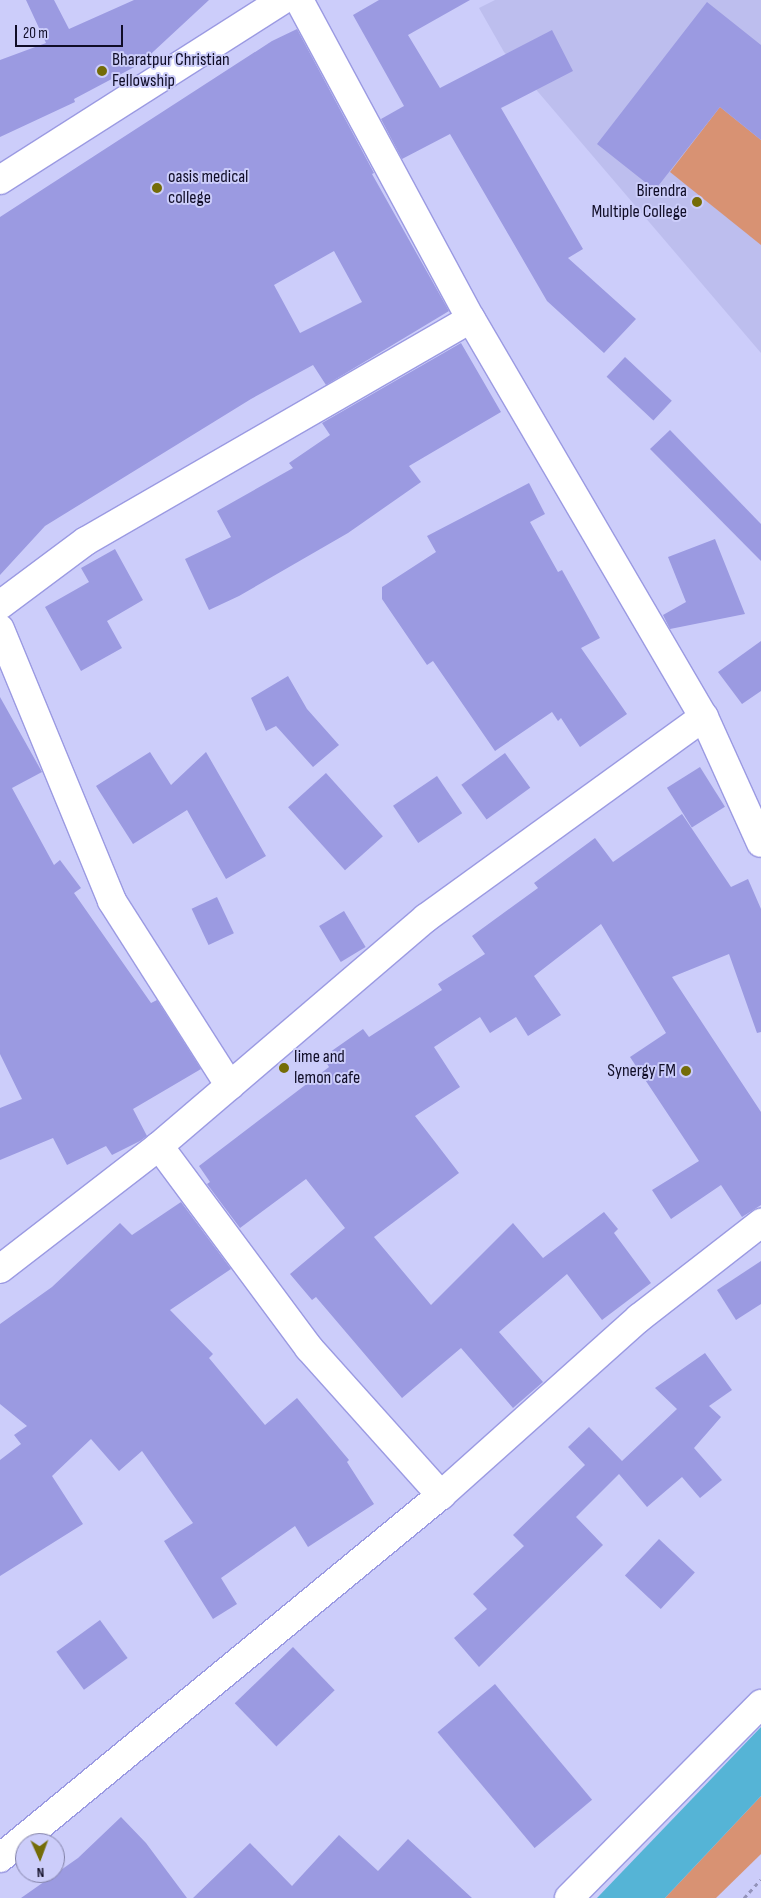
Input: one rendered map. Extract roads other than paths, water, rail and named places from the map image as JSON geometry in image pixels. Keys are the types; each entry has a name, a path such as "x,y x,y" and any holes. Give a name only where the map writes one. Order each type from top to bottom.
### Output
{"street":[{"path":"0,180 282,0"},
{"path":"299,0 471,320 704,717 761,843"},
{"path":"0,605 86,541 471,320"},
{"path":"0,629 112,902 230,1086"},
{"path":"1,1267 159,1146 426,918 704,717"},
{"path":"159,1146 309,1348 441,1495"},
{"path":"0,1858 441,1495 639,1318 761,1223"},
{"path":"569,1898 761,1704"}],"place":[{"name":"Bharatpur Christian Fellowship","path":"102,71"},
{"name":"oasis medical college","path":"157,188"},
{"name":"Birendra Multiple College","path":"697,202"},
{"name":"lime and lemon cafe","path":"284,1068"},
{"name":"Synergy FM","path":"686,1071"}]}
